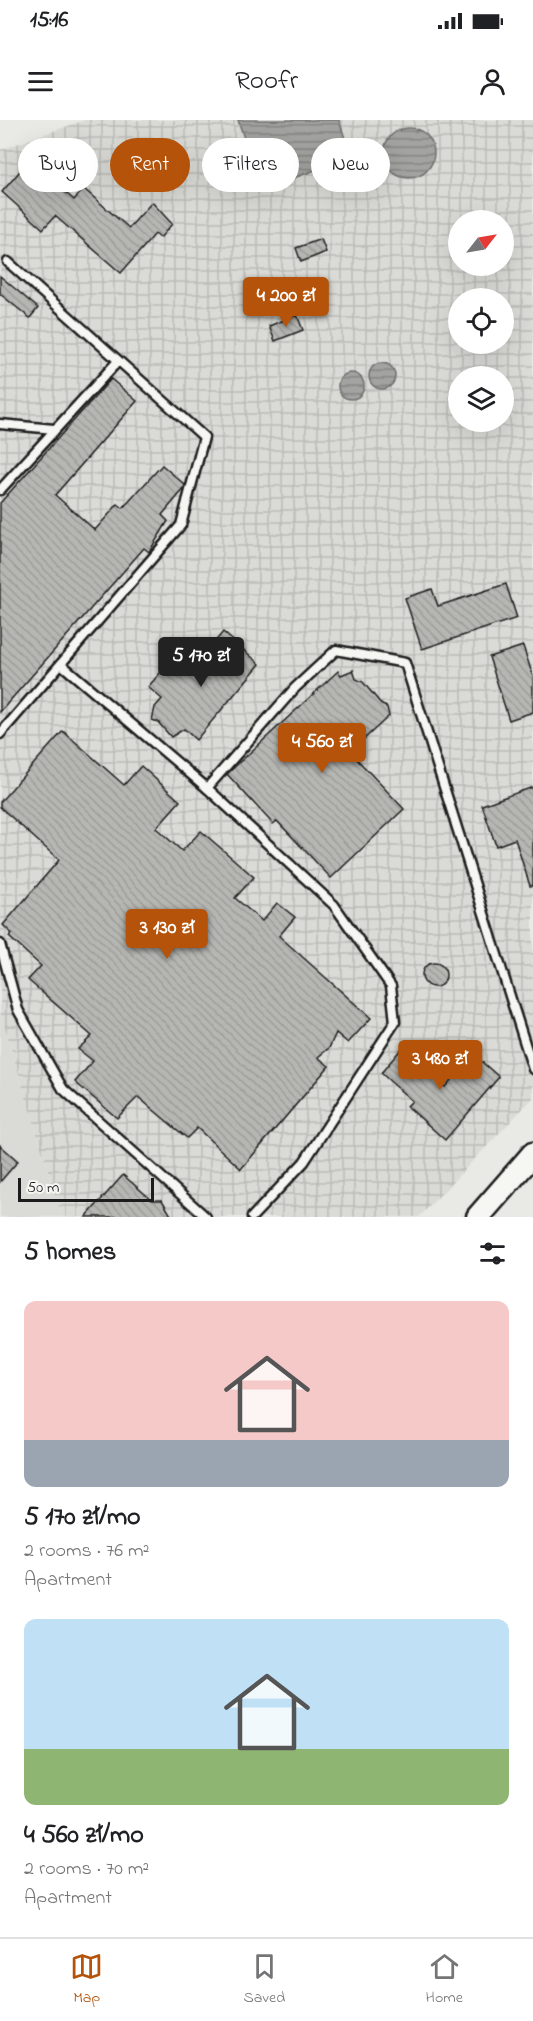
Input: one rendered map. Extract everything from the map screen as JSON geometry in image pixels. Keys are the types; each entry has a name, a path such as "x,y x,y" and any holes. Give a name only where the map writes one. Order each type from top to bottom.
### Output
{"main road":[{"path":"478,1217 533,1154"}],"lane":[{"path":"0,734 181,525 204,437 8,262"},
{"path":"0,490 118,362"},
{"path":"0,424 54,429"},
{"path":"207,788 295,688 336,650 405,663 533,1069"},
{"path":"61,664 207,788 334,905 391,986 395,1022 304,1162 252,1217"},
{"path":"0,944 18,1010 63,1089 206,1217"}],"shaded area":[{"path":"85,120 533,120 533,1098 419,1217 62,1217 0,1011 0,150 18,144 18,192 98,192 98,138 34,138"},
{"path":"238,120 339,120 345,138 311,138 311,172 299,176 299,138 244,138"},
{"path":"409,128 418,130 429,139 433,148 432,162 418,176 409,178 400,176 390,168 390,138 400,130"},
{"path":"382,363 391,367 395,376 391,385 382,389 373,385 369,376 373,367"},
{"path":"351,373 360,377 364,386 360,395 351,399 342,395 338,386 342,377"},
{"path":"0,1011 62,1217 0,1217"}],"building":[{"path":"18,173 18,192 65,192 74,200 81,192 87,192 129,228 152,202 172,224 160,238 155,234 121,273 55,216 43,229 2,192"},
{"path":"321,239 326,252 301,262 296,248"},
{"path":"0,276 38,308 30,318 0,294"},
{"path":"297,315 303,330 275,341 269,326"},
{"path":"111,379 137,401 55,495 95,530 118,504 123,508 162,465 185,485 162,515 168,521 149,552 144,548 0,712 0,503"},
{"path":"506,584 517,618 422,649 405,598 432,589 438,606"},
{"path":"223,632 260,664 196,740 184,729 171,737 158,722 152,720 155,707 162,699 148,687 167,665 177,674 187,659 199,661"},
{"path":"523,646 533,676 533,712 509,720 489,657"},
{"path":"353,670 356,679 363,682 382,705 387,707 389,716 350,752 404,809 331,878 277,821 273,824 227,774 338,671 341,675"},
{"path":"63,731 124,785 141,766 180,801 156,828 182,851 201,831 254,877 235,898 262,921 277,903 295,917 279,936 371,1018 348,1043 336,1033 329,1048 318,1057 329,1066 241,1169 197,1128 187,1138 138,1097 117,1118 75,1082 93,1061 78,1049 92,1036 28,980 41,966 9,937 12,934 3,925 59,860 0,807 0,802"},
{"path":"533,787 533,886 530,886 515,839 496,846 482,805"},
{"path":"434,963 443,966 446,975 443,984 434,987 425,984 422,975 425,966"},
{"path":"402,1048 445,1087 473,1054 499,1077 445,1140 407,1106 412,1101 381,1073"},
{"path":"0,1145 18,1161 0,1182"},
{"path":"123,1175 152,1200 162,1200 172,1217 86,1217"}]}
